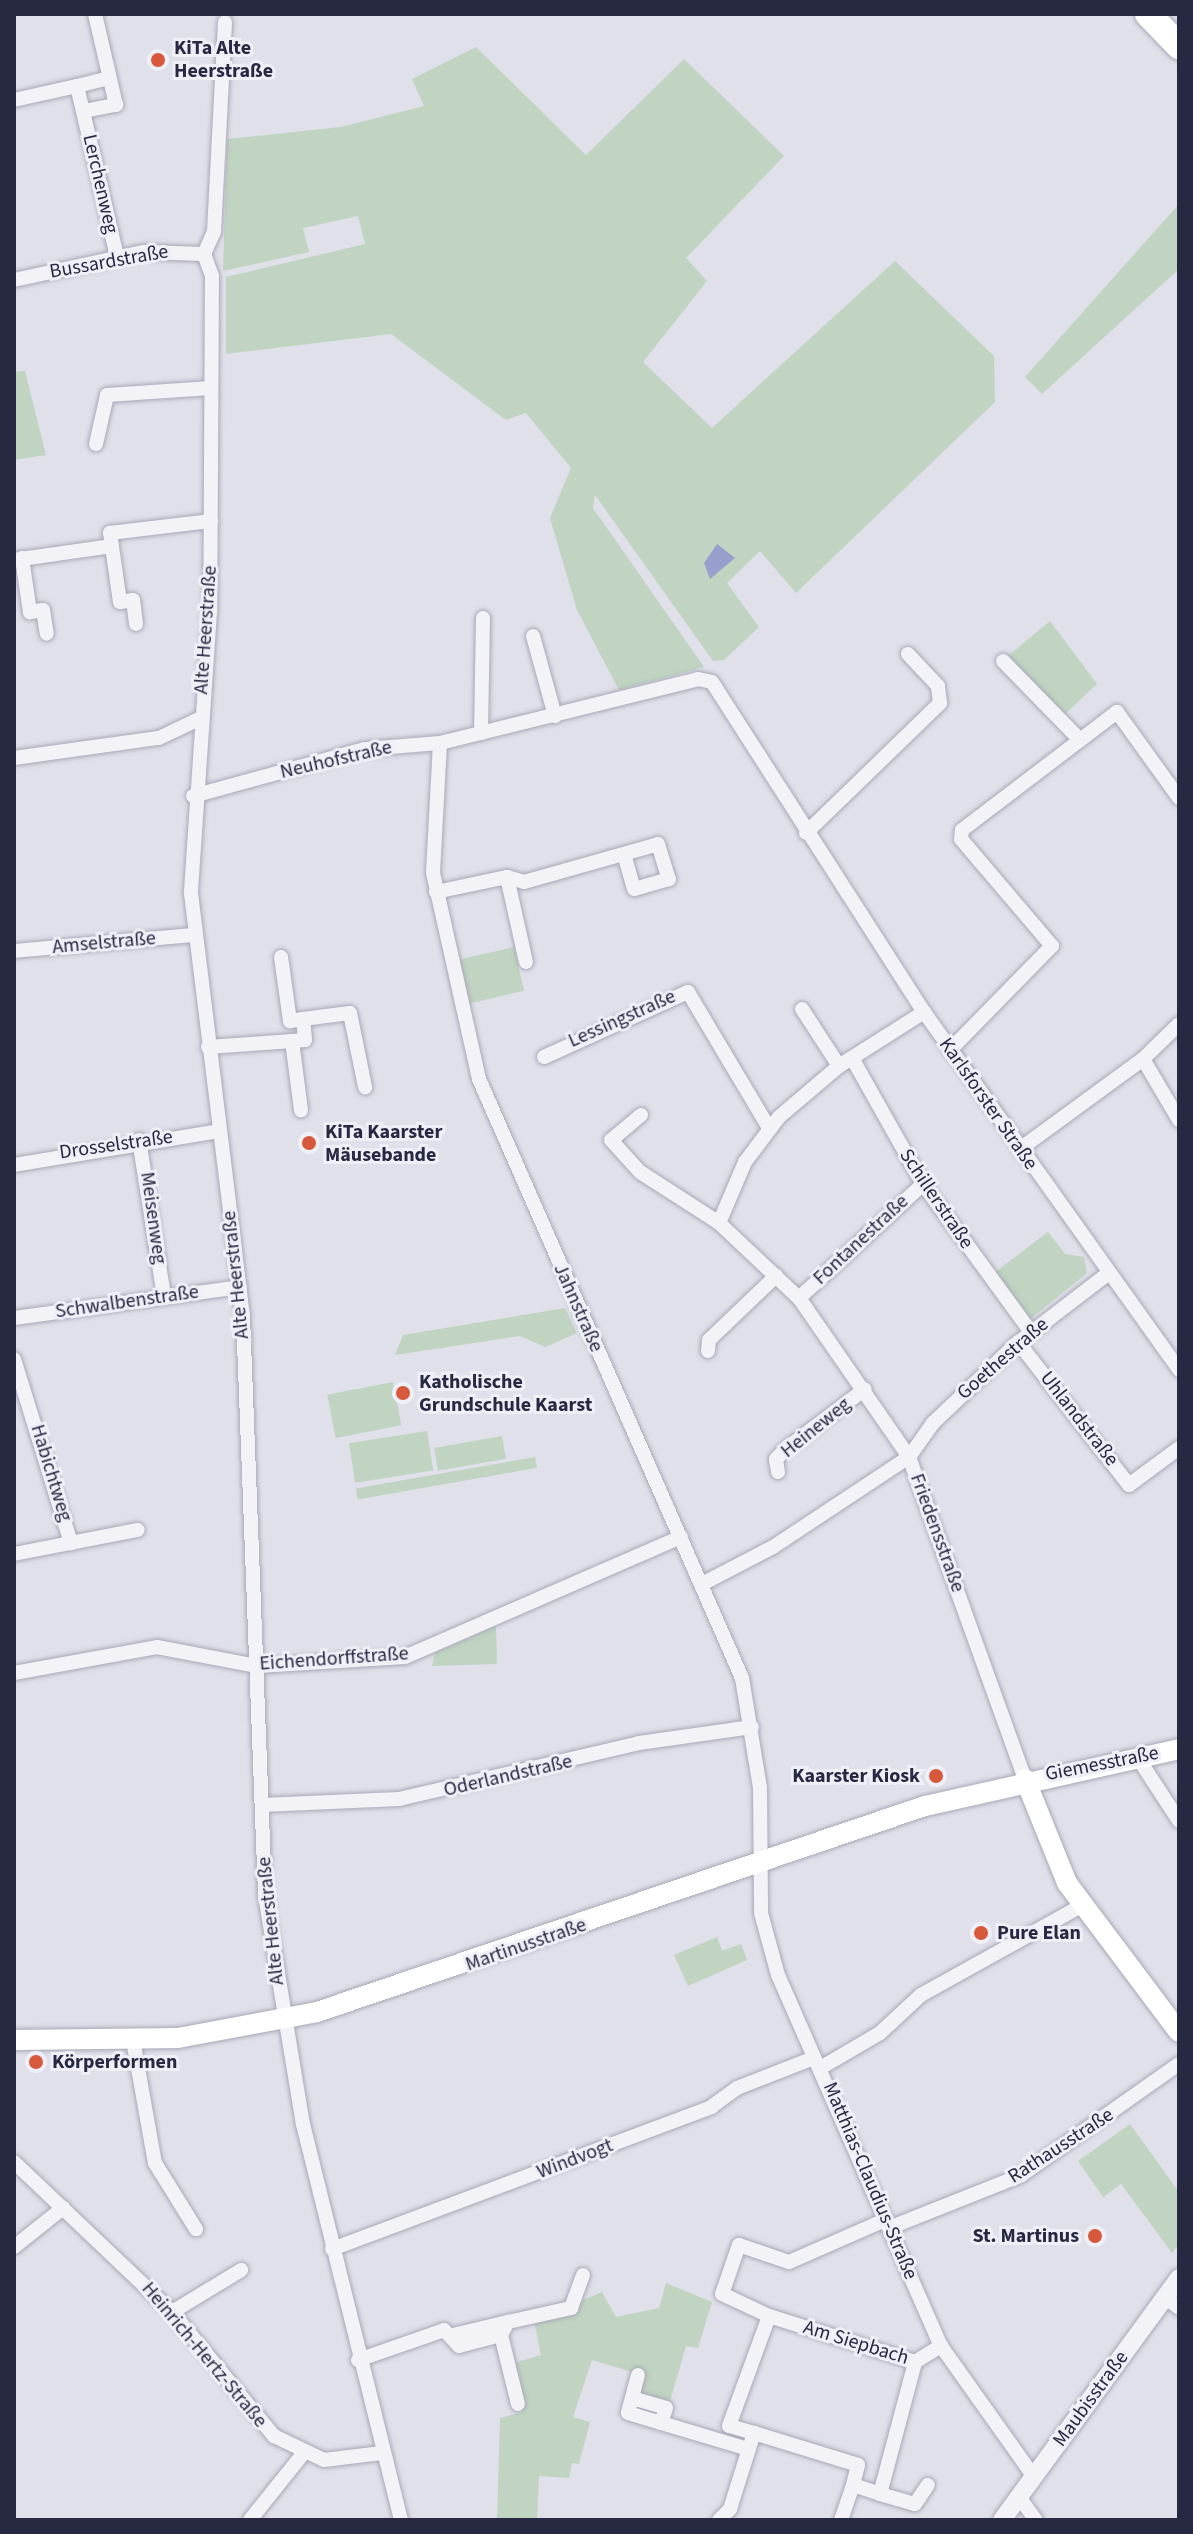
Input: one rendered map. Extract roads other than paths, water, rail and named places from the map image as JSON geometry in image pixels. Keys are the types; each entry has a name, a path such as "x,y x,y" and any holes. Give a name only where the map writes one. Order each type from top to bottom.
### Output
{"highway":[{"path":"1148,14 1179,46"},
{"path":"1173,14 1179,20"}],"main road":[{"name":"Giemesstraße","path":"1025,1779 1179,1749"},
{"name":"Martinusstraße","path":"14,2040 133,2040 284,2021 443,1974 760,1863 1025,1779"},
{"name":"Friedensstraße","path":"1025,1779 1045,1839 1081,1906 1179,2032"}],"street":[{"name":"Lerchenweg","path":"84,111 116,105 95,14"},
{"name":"Alte Heerstraße","path":"225,22 214,232 204,254 212,276 211,521 193,796 194,935 240,1287 269,1934 332,2249 401,2520"},
{"path":"14,100 109,78"},
{"name":"Lerchenweg","path":"77,86 117,257"},
{"name":"Bussardstraße","path":"14,280 117,257 204,254"},
{"path":"96,444 107,395 211,388"},
{"path":"136,624 133,600 120,602 110,533 211,521"},
{"path":"47,634 43,610 30,612 18,559 112,546"},
{"path":"481,733 483,618"},
{"path":"533,636 555,716"},
{"path":"806,833 940,703 938,686 908,654"},
{"path":"1003,661 1080,740"},
{"name":"Neuhofstraße","path":"193,796 365,749 440,743 698,679 712,682"},
{"name":"Karlsforster Straße","path":"712,682 806,833 924,1012 1179,1370"},
{"path":"950,1050 1052,946 960,833 1117,712 1179,798"},
{"path":"14,758 159,738 199,719"},
{"name":"Jahnstraße","path":"440,743 436,892 479,1079 742,1678 752,1727 760,1863"},
{"path":"436,892 507,877 524,882 624,855"},
{"path":"507,877 526,962"},
{"name":"Amselstraße","path":"14,951 194,935"},
{"path":"208,1047 305,1040 296,1020 281,957"},
{"name":"Lessingstraße","path":"544,1057 688,992 769,1128"},
{"name":"Schillerstraße","path":"802,1009 846,1062 923,1184 1031,1332"},
{"path":"719,1223 769,1128 846,1062 924,1012"},
{"path":"301,1110 286,1039 277,1022 350,1013 365,1087"},
{"path":"1020,1149 1143,1059 1179,1024"},
{"path":"1143,1059 1179,1120"},
{"name":"Friedensstraße","path":"641,1115 611,1140 656,1185 719,1223 799,1298 865,1389 909,1457 1025,1779"},
{"name":"Drosselstraße","path":"14,1165 139,1140 219,1131"},
{"name":"Meisenweg","path":"139,1140 164,1296"},
{"name":"Fontanestraße","path":"799,1298 923,1184"},
{"name":"Goethestraße","path":"702,1584 773,1547 909,1457 942,1413 1018,1342 1109,1273"},
{"path":"708,1351 709,1340 776,1276"},
{"name":"Schwalbenstraße","path":"14,1318 240,1287"},
{"name":"Uhlandstraße","path":"1018,1342 1129,1485 1179,1448"},
{"name":"Habichtweg","path":"14,1359 71,1543"},
{"name":"Heineweg","path":"778,1472 776,1459 788,1447 865,1389"},
{"path":"14,1554 138,1530"},
{"name":"Eichendorffstraße","path":"14,1673 157,1647 257,1666 418,1654 681,1537"},
{"name":"Oderlandstraße","path":"262,1805 399,1799 639,1743 752,1727"},
{"path":"1138,1758 1179,1821"},
{"name":"Matthias-Claudius-Straße","path":"760,1863 770,1947 941,2346 1034,2477"},
{"name":"Windvogt","path":"332,2249 711,2107 737,2088 818,2063 880,2033 921,1995 1081,1906"},
{"path":"133,2040 155,2163 196,2229"},
{"name":"Rathausstraße","path":"887,2224 1020,2176 1179,2064"},
{"name":"Heinrich-Hertz-Straße","path":"14,2162 172,2312 259,2422 302,2455"},
{"path":"14,2247 63,2208"},
{"name":"Am Siepbach","path":"887,2224 789,2262 739,2245 722,2294 769,2316 915,2362 941,2346"},
{"path":"172,2312 241,2270"},
{"path":"358,2360 444,2330 453,2335 459,2346 571,2308 583,2275"},
{"name":"Maubisstraße","path":"1002,2520 1172,2302 1179,2278"},
{"path":"727,2433 769,2316"},
{"path":"504,2329 518,2404"},
{"path":"880,2494 915,2362"},
{"path":"638,2375 628,2413 661,2423 727,2433 754,2433 858,2465 841,2520"},
{"path":"727,2433 748,2449"},
{"path":"719,2520 730,2509 754,2433"},
{"path":"250,2520 302,2455 335,2461 382,2453"},
{"path":"853,2485 915,2504 928,2485"},
{"path":"1019,2497 1036,2520"}],"water":[{"path":"717,544 735,558 710,579 704,563"}],"place":[{"name":"KiTa Alte Heerstraße","path":"158,60"},
{"name":"KiTa Kaarster Mäusebande","path":"309,1143"},
{"name":"Katholische Grundschule Kaarst","path":"403,1393"},
{"name":"Kaarster Kiosk","path":"936,1776"},
{"name":"Pure Elan","path":"981,1933"},
{"name":"Körperformen","path":"36,2062"},
{"name":"St. Martinus","path":"1095,2236"}]}
